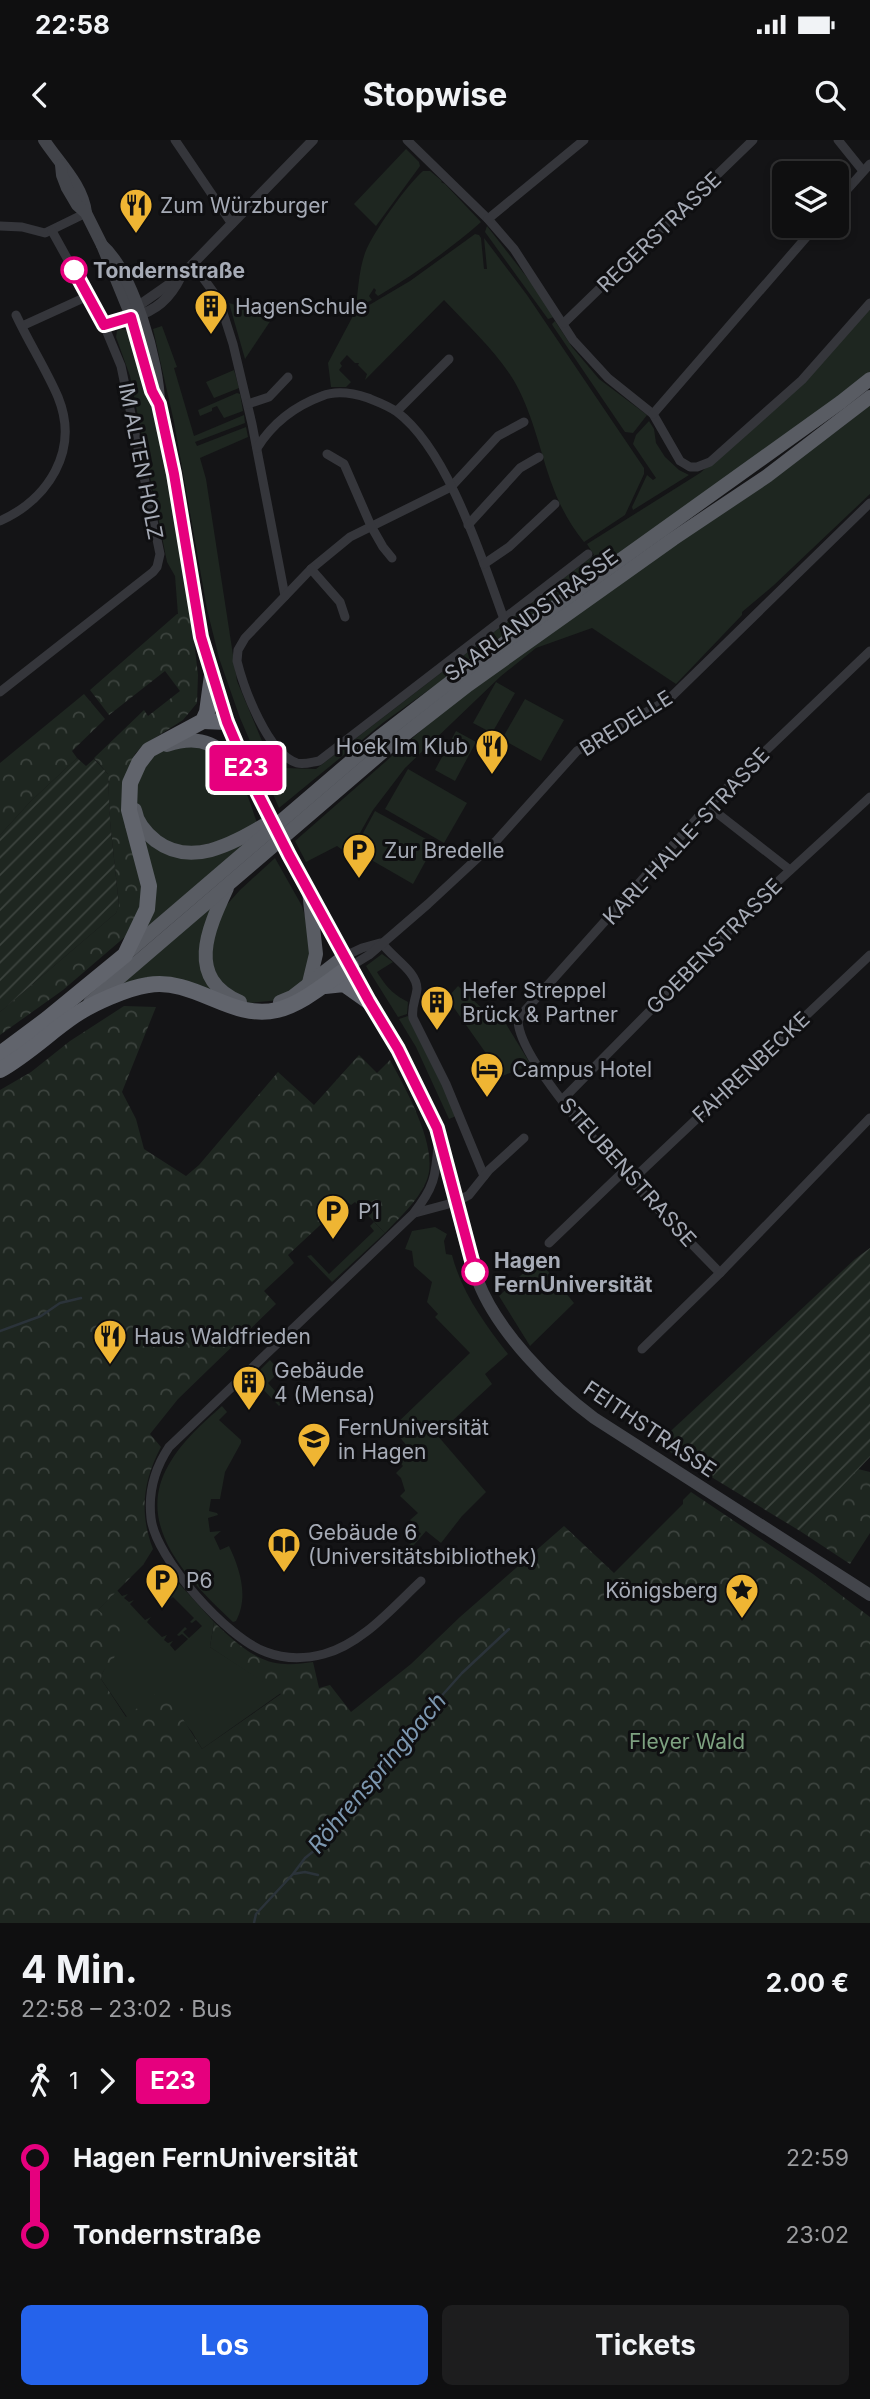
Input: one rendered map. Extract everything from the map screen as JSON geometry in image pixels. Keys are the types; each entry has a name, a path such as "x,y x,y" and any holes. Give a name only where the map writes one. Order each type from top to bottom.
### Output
{"highway":[{"name":"SAARLANDSTRASSE","path":"298,806 378,738 457,677 870,379"},
{"name":"SAARLANDSTRASSE","path":"75,1014 386,749 468,685 673,538 767,476 870,397"},
{"path":"203,721 207,712 212,675"},
{"path":"125,955 147,909 149,886 129,810 130,783 139,763 149,750 203,721 227,722"},
{"path":"202,740 217,732 227,722"},
{"path":"250,777 227,756 202,740 189,739 163,746 152,753 136,775 133,786 136,816 142,827 163,846 177,852 209,852 247,835 298,806"},
{"path":"0,1054 125,955 298,806"},
{"path":"229,884 205,941 206,964 219,989 233,999 256,1006 283,1002 313,986 337,983 344,984 369,1001"},
{"path":"309,891 316,954 313,986"},
{"path":"0,1070 75,1014 137,987 160,983 191,988 236,1008 255,1012 279,1010 348,961"}],"main road":[{"name":"FEITHSTRASSE","path":"44,140 68,172 85,202 86,213 136,312 159,390 159,404 176,485 201,637 227,722 262,803 369,1001 404,1060 439,1132 475,1272 489,1303 524,1352 558,1389 594,1418 870,1595"}],"street":[{"path":"175,140 232,224"},
{"path":"104,325 136,312 151,311 166,298 181,276 313,140"},
{"path":"407,140 488,219 514,249 573,340 608,378 653,414 677,458 690,467 710,462 803,380 870,303"},
{"path":"488,219 584,140"},
{"name":"REGERSTRASSE","path":"564,323 753,140"},
{"path":"838,140 867,168 849,188"},
{"path":"0,226 22,227 45,233 86,213"},
{"name":"IM ALTEN HOLZ","path":"0,692 153,572 160,554 125,377 104,325 52,231"},
{"path":"653,414 806,238"},
{"path":"193,264 219,300 248,404 285,596"},
{"path":"22,326 88,296"},
{"path":"0,521 25,508 41,493 60,460 64,439 59,400 16,315"},
{"path":"397,411 449,359"},
{"path":"248,404 277,391 288,377"},
{"path":"257,448 265,434 301,403 329,393 355,394 397,411 421,436 441,464 484,564 504,619"},
{"path":"524,422 498,436 451,487 349,537 311,569 245,638 238,650 237,661 270,741 295,762 319,761 587,554"},
{"path":"327,454 344,464 371,526 392,558"},
{"path":"468,525 520,468 539,457"},
{"name":"BREDELLE","path":"348,961 369,954 428,904 497,840 577,751 668,700 870,503"},
{"path":"484,564 509,547 555,504"},
{"path":"311,569 340,602 345,617"},
{"name":"KARL-HALLE-STRASSE","path":"519,1031 518,1021 521,1015 708,806 870,651"},
{"name":"GOEBENSTRASSE","path":"562,1100 790,870 870,797"},
{"path":"708,806 790,870"},
{"path":"382,943 388,953 413,977 417,989 412,1008 413,1018 446,1084 484,1176"},
{"name":"FAHRENBECKE","path":"632,1180 870,955"},
{"name":"STEUBENSTRASSE","path":"519,1031 542,1073 598,1144 720,1273"},
{"path":"642,1349 720,1273 870,1118"},
{"path":"421,1581 370,1628 338,1649 311,1657 296,1658 265,1652 233,1631 168,1562 151,1520 150,1502 156,1471 169,1447 413,1214 433,1185 439,1132"},
{"path":"413,1214 456,1202 470,1193 524,1138"},
{"path":"549,1243 624,1171"}],"green space":[{"path":"406,149 420,166 376,226 354,204"},
{"path":"423,171 430,171 442,181 481,222 392,288 378,296 374,288 369,296 372,300 356,308 361,266 369,244 391,209"},
{"path":"487,226 554,317 548,319 485,232"},
{"path":"475,234 481,238 484,269 487,269 484,238 527,295 644,468 644,474 625,515 584,542 561,505 519,390 485,343 444,300 365,380 367,374 359,363 355,363 347,355 340,363 342,366 339,370 351,382 346,387 331,387 328,363 354,314 410,281"},
{"path":"229,303 257,311 271,320 245,359"},
{"path":"870,308 870,374 384,722 279,808 240,718 219,658 207,609 174,422 153,329 162,326 177,367 174,368 194,436 244,415 245,423 195,442 197,446 246,427 248,437 200,458 206,479 237,681 262,741 284,768 316,769 594,555 587,544 700,473 805,381"},
{"path":"555,321 572,347 599,379 647,415 633,433 625,432 553,326"},
{"path":"127,330 133,340 147,384 170,491 191,615 178,615 175,576 167,562 130,376 116,337 117,331"},
{"path":"234,370 239,388 214,398 206,382"},
{"path":"240,394 243,411 224,418 217,406 200,416 198,410"},
{"path":"870,405 870,494 742,612 676,684 592,628 536,648 501,676 405,768 373,810 348,854 337,846 306,862 295,841 441,713 578,610 841,428"},
{"path":"649,421 654,429 656,443 665,457 689,475 633,510 647,475 653,480 656,478 633,444 636,435"},
{"path":"177,614 191,615 198,675 197,703 183,720 142,746 135,754 125,779 139,870 141,907 126,936 63,990 0,1035 0,1012 116,913 119,905 108,774 94,758 144,710 148,716 180,691 165,671 109,715 90,690"},
{"path":"496,682 515,693 492,733 473,723"},
{"path":"84,694 105,719 72,751 77,758 30,802 0,835 0,763"},
{"path":"525,699 564,720 541,761 502,739"},
{"path":"456,731 476,742 455,781 435,770"},
{"path":"190,743 220,756 234,769 244,786 257,823 230,839 188,848 158,838 136,808 135,790 148,761 163,749"},
{"path":"77,758 86,766 94,759 108,774 119,906 116,913 0,1012 0,835 30,802"},
{"path":"408,769 467,803 444,843 385,809"},
{"path":"375,811 435,844 413,884 354,850"},
{"path":"142,837 163,852 252,839 140,935"},
{"path":"275,858 302,906 313,943 306,980 280,1000 250,1003 241,1000 217,981 209,951 223,909"},
{"path":"217,902 206,921 215,993 195,984 111,993"},
{"path":"382,954 393,962 377,972 391,990 408,1002 407,1014 398,1017 366,966"},
{"path":"458,986 498,1023 506,1024 531,1065 502,1076 447,998"},
{"name":"Fleyer Wald","path":"124,1006 156,1007 122,1092 136,1119 144,1149 186,1176 199,1165 278,1072 314,1105 359,1055 377,1073 390,1060 419,1119 429,1153 426,1182 408,1209 385,1233 355,1202 351,1205 346,1201 288,1255 294,1263 264,1291 276,1304 178,1399 150,1434 161,1447 150,1472 145,1497 146,1523 153,1549 143,1565 98,1610 123,1631 116,1654 101,1679 126,1717 159,1691 181,1716 202,1749 281,1694 210,1647 214,1622 246,1650 265,1660 288,1664 313,1662 319,1688 330,1685 351,1712 411,1664 564,1526 614,1573 683,1504 683,1500 691,1492 813,1574 870,1617 870,1923 0,1923 0,1090 31,1072 70,1041"},
{"path":"408,1016 456,1116 449,1119 416,1047 399,1019"},
{"path":"374,1222 385,1233 332,1282 307,1256 311,1255 329,1274 374,1231 370,1226"},
{"path":"435,1227 447,1234 444,1241 446,1254 452,1255 468,1295 508,1354 485,1374 492,1384 437,1435 486,1492 462,1516 441,1543 426,1531 408,1552 408,1546 421,1534 410,1520 418,1513 400,1496 405,1491 401,1478 396,1473 403,1466 390,1451 392,1449 405,1462 414,1454 394,1426 470,1353 435,1317 438,1314 427,1302 432,1282 414,1266 412,1251 405,1249 412,1231"},
{"path":"870,1248 870,1457 800,1531 657,1444"},
{"path":"538,1259 574,1303 530,1346 499,1296"},
{"path":"270,1360 280,1371 268,1383 284,1401 279,1406 252,1378"},
{"path":"222,1406 227,1412 219,1420 241,1443 225,1472 220,1499 211,1499 209,1511 218,1515 208,1518 210,1532 221,1531 214,1537 220,1550 229,1546 242,1583 240,1612 233,1622 185,1572 172,1553 162,1532 158,1511 159,1489 173,1457 192,1434"},
{"path":"858,1469 870,1472 870,1533 850,1564 800,1531"},
{"path":"165,1568 214,1622 210,1647 281,1693 202,1749 192,1732 159,1692 127,1717 101,1679 115,1653 118,1640 98,1610 117,1590 122,1596 128,1594 124,1598 129,1602 134,1600 130,1604 145,1620 151,1617 147,1622 162,1637 167,1635 164,1640 168,1643 173,1641 170,1645 175,1651 188,1639 182,1634 177,1635 185,1627 187,1629 183,1632 189,1638 202,1626 196,1620 190,1622 194,1618 173,1597 169,1600 171,1594 157,1579 151,1581"}],"waterway":[{"path":"0,1331 41,1316 60,1303 81,1298"},
{"name":"Röhrenspringbach","path":"254,1923 256,1914 305,1858 320,1846 328,1829 344,1818 348,1807 396,1754 404,1738 462,1673 509,1629"},
{"path":"293,1874 305,1872 318,1875"}],"bus line":[{"name":"E23","path":"74,270 104,325 131,317 152,391 159,404 174,474 201,637 227,722 256,790 289,855 425,1101 437,1128 475,1272"}],"place":[{"name":"Zum Würzburger","path":"136,235"},
{"name":"Tondernstraße","path":"74,270"},
{"name":"HagenSchule","path":"211,336"},
{"name":"Hoek Im Klub","path":"492,776"},
{"name":"Zur Bredelle","path":"359,880"},
{"name":"Hefer Streppel Brück & Partner","path":"437,1032"},
{"name":"Campus Hotel","path":"487,1099"},
{"name":"P1","path":"333,1241"},
{"name":"Hagen FernUniversität","path":"475,1272"},
{"name":"Haus Waldfrieden","path":"110,1366"},
{"name":"Gebäude 4 (Mensa)","path":"249,1412"},
{"name":"FernUniversität in Hagen","path":"314,1469"},
{"name":"Gebäude 6 (Universitätsbibliothek)","path":"284,1574"},
{"name":"P6","path":"162,1610"},
{"name":"Königsberg","path":"742,1620"}]}
